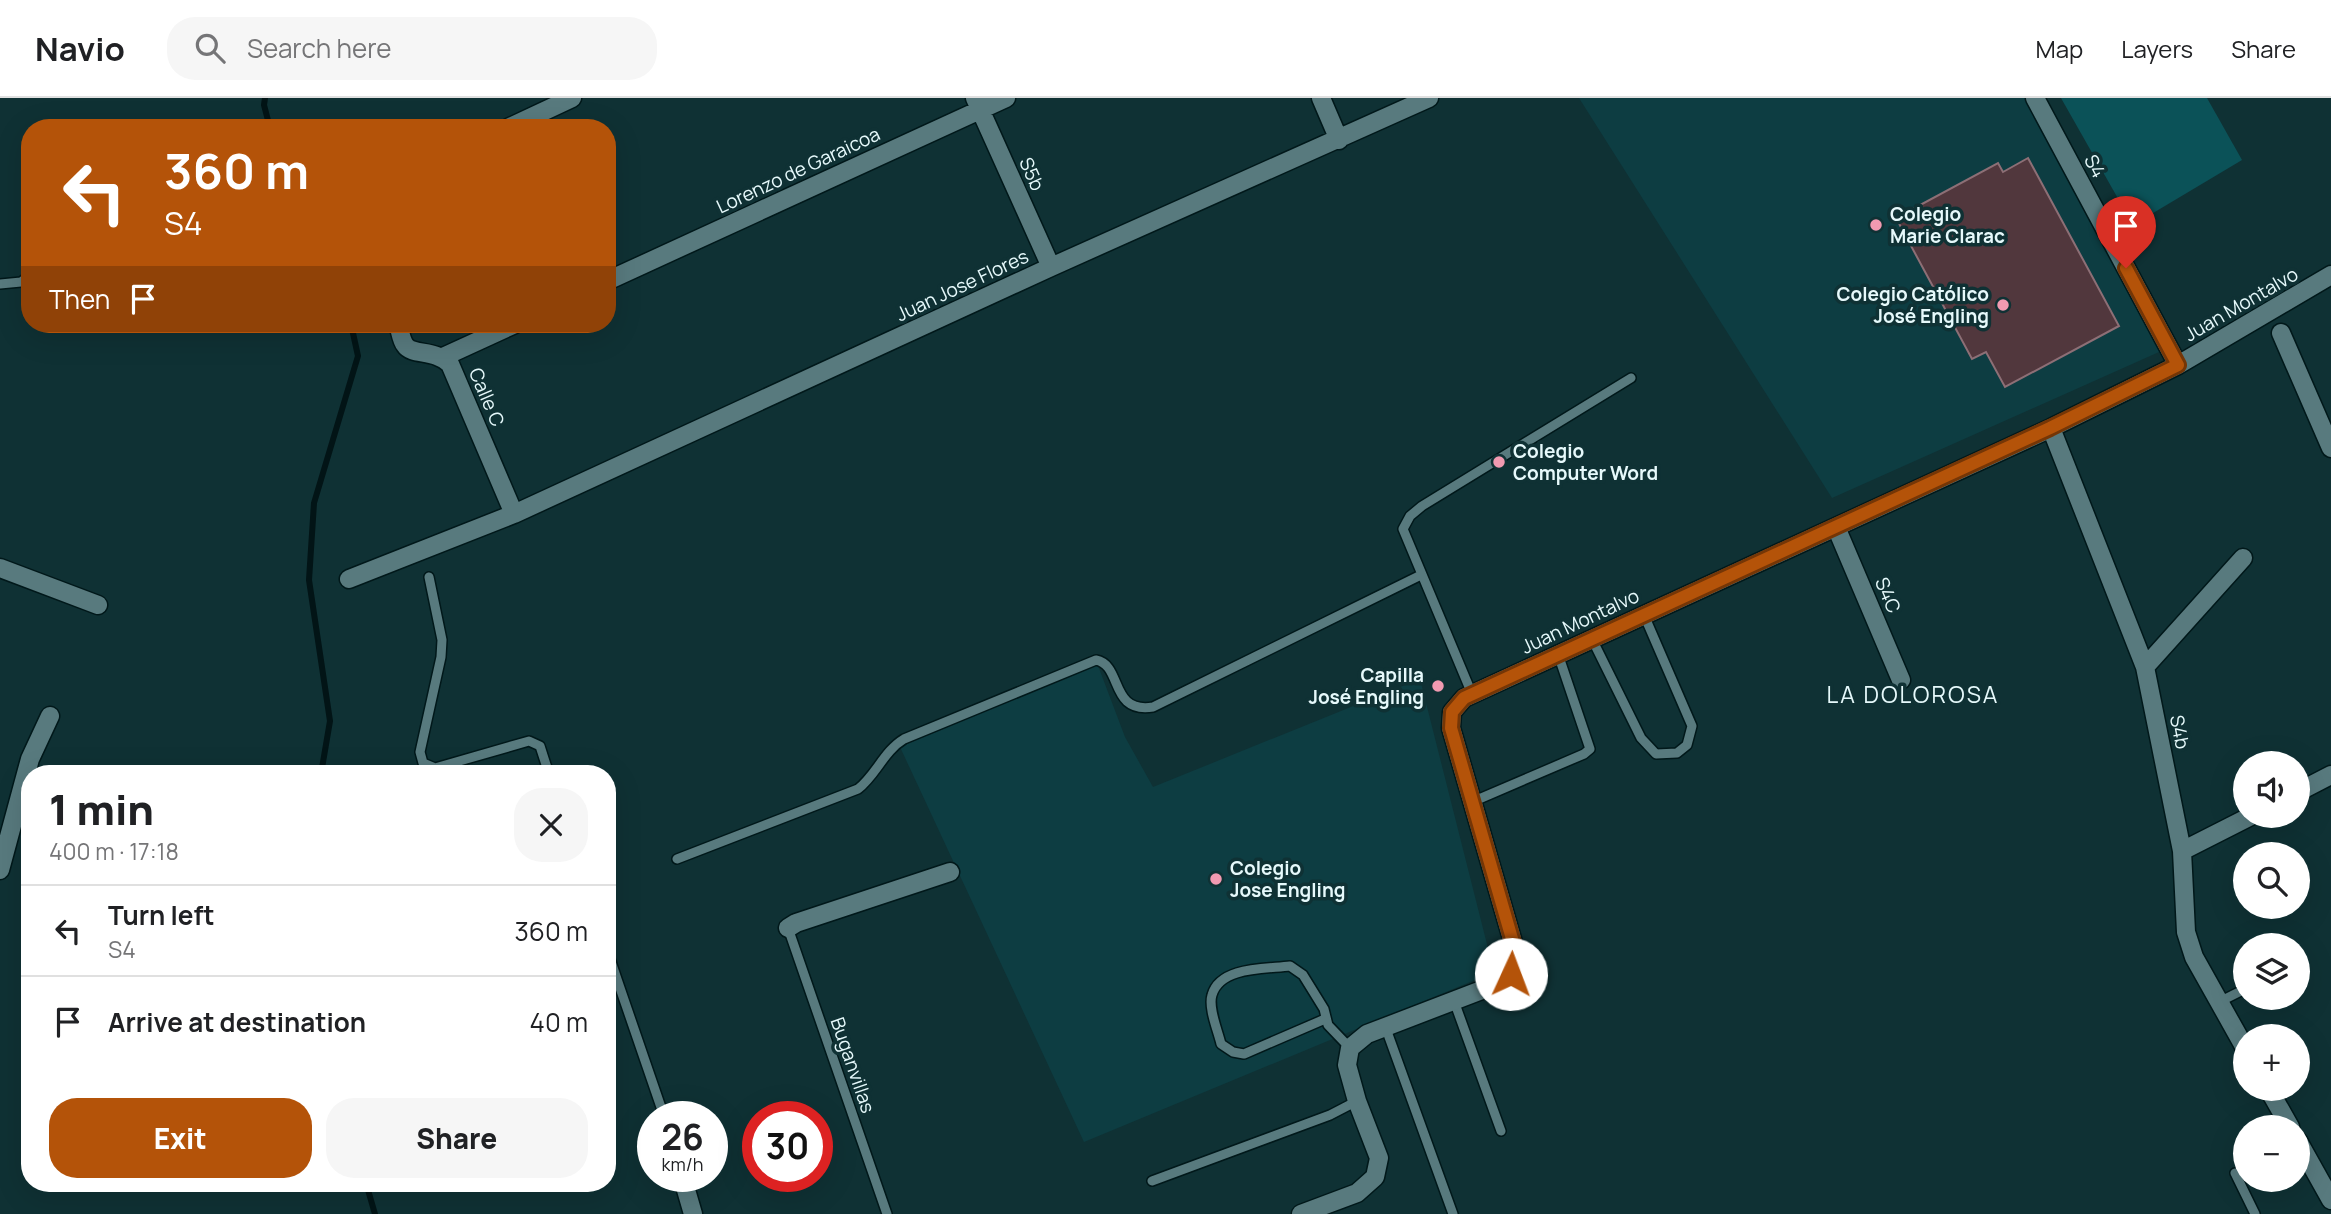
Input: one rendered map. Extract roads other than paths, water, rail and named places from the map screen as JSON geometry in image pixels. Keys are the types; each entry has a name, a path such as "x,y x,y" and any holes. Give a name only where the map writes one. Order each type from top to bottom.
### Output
{"street":[{"path":"527,119 572,98"},
{"name":"Lorenzo de Garaicoa","path":"616,277 978,104 1006,98"},
{"path":"1321,98 1339,140"},
{"name":"Juan Jose Flores","path":"349,579 514,514 1051,267 1429,98"},
{"name":"S4","path":"2035,98 2178,365"},
{"name":"S5b","path":"978,104 1051,267"},
{"name":"Juan Montalvo","path":"1350,1048 1367,1034 1385,1026 1500,983 1511,974 1517,956 1451,728 1452,712 1464,698 2050,428 2178,365 2331,275"},
{"name":"Calle C","path":"401,333 405,345 412,351 435,353 450,364 514,514"},
{"path":"443,357 495,333"},
{"path":"2281,333 2325,417 2331,448"},
{"name":"S4b","path":"2050,428 2146,667 2182,851 2186,932 2194,957 2233,1027"},
{"name":"S4C","path":"1836,527 1902,680"},
{"path":"2146,667 2243,558"},
{"path":"0,568 98,605"},
{"path":"28,765 50,716"},
{"path":"2310,786 2331,775"},
{"path":"0,870 21,792"},
{"path":"2182,851 2233,825"},
{"path":"788,928 796,923 950,872"},
{"path":"1301,1214 1357,1193 1375,1177 1380,1157 1357,1101 1347,1065 1350,1048"},
{"path":"2310,1162 2331,1200"},
{"path":"687,1192 694,1214"}],"lane":[{"path":"0,284 21,282"},
{"path":"1472,694 1403,529 1410,516 1422,506 1631,378"},
{"path":"677,859 858,789 874,775 896,744 904,739 1096,660 1103,662 1123,699 1143,709 1153,707 1421,575"},
{"path":"428,765 424,763 419,751 441,657 442,639 429,577"},
{"path":"1592,639 1641,738 1656,754 1677,753 1687,746 1692,726 1644,615"},
{"path":"1472,802 1584,754 1590,749 1558,654"},
{"path":"445,765 529,741 540,747 546,765"},
{"name":"Buganvillas","path":"788,928 887,1214"},
{"path":"1325,1019 1244,1054 1233,1052 1221,1044 1211,998 1215,988 1230,974 1290,966 1303,975 1324,1009 1325,1019 1350,1048"},
{"path":"616,976 659,1101"},
{"path":"2219,1002 2233,995"},
{"path":"1454,1001 1501,1131"},
{"path":"1385,1026 1453,1214"},
{"path":"1152,1181 1330,1115 1357,1101"},
{"path":"2244,1192 2255,1214"}],"waterway":[{"path":"265,98 268,119"},
{"path":"323,765 330,721 309,580 314,503 358,356 353,333"},
{"path":"369,1192 375,1214"}],"place":[{"name":"Colegio Marie Clarac","path":"1876,225"},
{"name":"Colegio Católico José Engling","path":"2003,305"},
{"name":"Colegio Computer Word","path":"1499,462"},
{"name":"Capilla José Engling","path":"1438,686"},
{"name":"Colegio Jose Engling","path":"1216,879"}],"district":[{"name":"LA DOLOROSA","path":"1913,694"}]}
